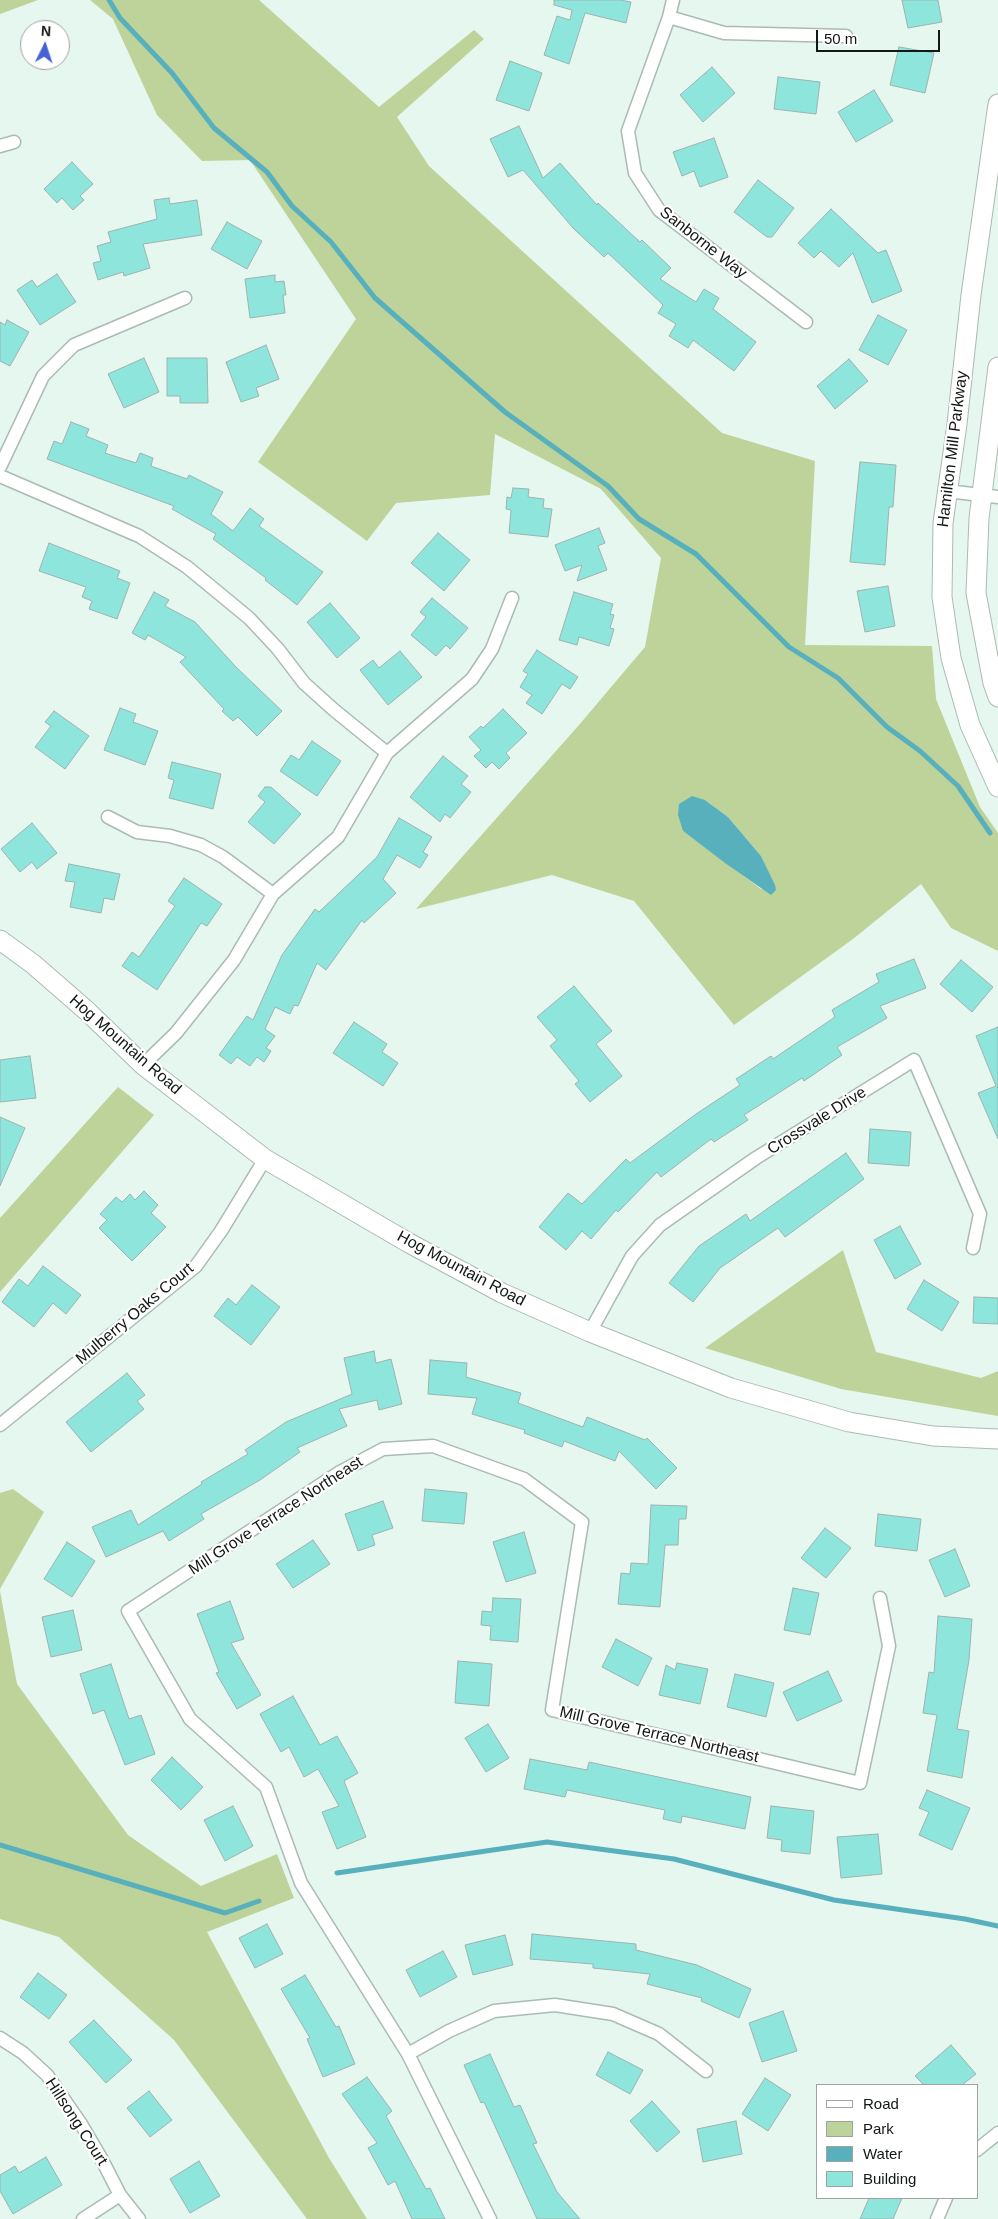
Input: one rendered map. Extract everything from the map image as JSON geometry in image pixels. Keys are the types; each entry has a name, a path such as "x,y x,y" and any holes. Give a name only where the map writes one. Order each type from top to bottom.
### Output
{"street":[{"name":"Sanborne Way","path":"673,0 669,17 628,131 635,173 659,210 806,322"},
{"path":"669,17 724,33 846,36"},
{"name":"Hamilton Mill Parkway","path":"997,113 971,295 957,424 943,523 942,596 951,658 970,725 998,787"},
{"path":"0,146 14,142"},
{"path":"0,467 43,376 74,345 185,298"},
{"path":"998,367 990,496 979,518 976,593 993,683 998,697"},
{"path":"0,476 139,536 187,567 249,618 278,649 304,683 387,753"},
{"path":"947,491 990,496"},
{"path":"143,1065 176,1033 234,960 273,894 338,838 387,753 472,679 492,649 512,598"},
{"path":"108,817 137,832 170,836 201,845 224,857 273,894"},
{"name":"Hog Mountain Road","path":"0,940 33,964 143,1065 265,1159 401,1239 494,1289 590,1332 731,1388 849,1422 933,1436 998,1439"},
{"name":"Crossvale Drive","path":"590,1332 632,1256 660,1225 756,1158 914,1060 980,1214 973,1248"},
{"name":"Mulberry Oaks Court","path":"0,1425 196,1266 222,1231 265,1159"},
{"name":"Mill Grove Terrace Northeast","path":"490,2219 408,2054 302,1883 266,1787 190,1719 128,1611 340,1472 383,1449 433,1446 524,1480 582,1522 552,1710 860,1783 889,1646 880,1598"},
{"path":"408,2054 449,2031 494,2011 555,2005 613,2014 659,2034 706,2071"},
{"name":"Hillsong Court","path":"0,2038 23,2053 46,2075 81,2124 120,2195 139,2219"},
{"path":"978,2149 998,2133"},
{"path":"83,2219 120,2195"},
{"path":"937,2219 946,2199"}],"green space":[{"path":"0,0 38,0 0,14"},
{"path":"90,0 259,0 379,107 474,30 484,39 397,117 429,166 722,433 815,461 805,645 932,646 936,699 980,807 998,833 998,951 951,928 921,884 853,939 734,1025 634,901 552,875 416,909 579,725 645,647 661,558 601,489 495,434 490,495 396,503 367,541 258,462 356,319 250,160 202,161 157,115 113,19","holes":["705,800 728,817 761,856 776,890 761,889 683,831"]},
{"path":"118,1087 154,1115 0,1292 0,1218"},
{"path":"843,1250 876,1352 981,1378 998,1371 998,1416 841,1389 705,1348"},
{"path":"13,1489 44,1512 0,1589 0,1493"},
{"path":"0,1591 17,1684 128,1835 201,1886 277,1854 294,1898 207,1932 329,2158 367,2219 307,2219 174,2040 59,1937 0,1919"}],"water":[{"path":"692,796 705,800 728,817 761,856 775,885 776,890 771,895 683,831 678,815 679,804"}],"building":[{"path":"554,0 620,0 631,2 626,23 585,13 569,64 544,55 557,16 570,20 572,10 554,5"},
{"path":"902,0 938,0 942,22 908,28"},
{"path":"899,47 934,53 925,93 890,85"},
{"path":"510,61 542,73 529,111 496,100"},
{"path":"712,67 735,93 703,122 680,95"},
{"path":"778,77 820,82 816,114 774,109"},
{"path":"874,90 893,121 856,142 838,112"},
{"path":"519,126 543,178 560,163 597,205 598,203 640,242 642,240 671,268 660,279 696,302 704,289 719,298 713,309 756,342 734,371 693,340 688,348 669,336 676,324 658,313 663,305 608,253 604,257 574,229 523,170 508,177 490,139"},
{"path":"714,138 728,177 700,187 694,171 682,176 673,152"},
{"path":"72,162 93,184 80,196 84,200 73,210 62,198 57,203 44,189"},
{"path":"758,180 794,208 772,237 767,237 734,212"},
{"path":"169,198 170,204 197,200 202,235 143,244 150,268 124,276 123,272 98,280 93,263 101,261 97,246 111,242 108,232 157,219 154,200"},
{"path":"831,209 878,253 886,250 902,291 872,303 853,253 839,267 821,251 814,258 798,243"},
{"path":"227,222 262,241 247,269 211,249"},
{"path":"57,274 76,302 40,325 17,290 32,280 37,287"},
{"path":"275,275 275,282 284,281 286,295 283,295 285,313 250,318 245,279"},
{"path":"878,315 907,330 888,365 859,350"},
{"path":"7,320 29,332 10,366 0,361 0,322 5,325"},
{"path":"266,345 279,379 256,388 259,396 241,402 226,362"},
{"path":"144,358 159,392 124,408 108,374"},
{"path":"167,358 207,358 208,403 180,403 180,396 167,396"},
{"path":"849,359 868,381 835,409 817,386"},
{"path":"71,422 89,429 86,436 108,445 105,453 136,463 140,453 153,458 151,466 187,479 189,475 223,492 211,514 233,531 250,508 264,519 259,526 323,572 297,605 265,580 266,578 213,539 216,534 172,509 174,506 47,459 54,441 62,444"},
{"path":"860,462 896,465 893,507 889,507 885,565 850,562"},
{"path":"513,488 529,489 528,497 544,499 543,508 552,509 548,537 509,533 511,510 506,509 507,497 511,498"},
{"path":"599,528 605,543 598,546 607,570 577,581 582,565 565,571 555,545"},
{"path":"438,533 470,560 444,591 411,563"},
{"path":"49,543 120,571 117,578 130,583 117,619 89,609 92,601 82,597 86,587 39,571"},
{"path":"888,586 895,626 865,632 857,591"},
{"path":"154,592 169,600 165,606 195,622 236,667 282,711 257,736 238,717 233,721 222,711 224,709 180,662 186,657 148,635 145,640 132,633"},
{"path":"574,592 613,604 610,614 614,615 610,628 614,629 609,646 579,637 577,645 559,640"},
{"path":"432,598 468,628 450,649 446,645 436,656 411,635 426,617 420,612"},
{"path":"330,603 360,638 337,658 307,622"},
{"path":"537,650 578,677 570,689 562,684 542,714 526,703 532,695 520,687 528,674 523,671"},
{"path":"400,651 422,677 388,705 360,670 373,660 379,668"},
{"path":"120,708 136,714 133,722 158,731 145,765 104,750"},
{"path":"503,709 527,733 506,753 510,758 499,769 492,762 486,768 474,756 481,750 469,737 481,726 483,728"},
{"path":"54,711 89,736 65,769 35,747 51,726 45,722"},
{"path":"312,741 341,761 317,796 280,771 291,755 299,760"},
{"path":"443,756 468,776 461,784 471,792 450,818 445,814 440,822 410,797"},
{"path":"172,762 221,774 213,809 169,798 174,780 168,778"},
{"path":"265,787 271,787 301,814 274,844 248,822 265,802 258,796"},
{"path":"399,818 432,837 423,852 428,855 420,868 397,855 383,879 396,893 364,923 362,920 326,970 317,963 298,1006 294,1005 290,1014 275,1007 265,1029 275,1036 266,1048 271,1051 264,1062 257,1057 250,1066 237,1057 231,1064 219,1055 247,1016 253,1020 282,955 315,909 319,912 377,857"},
{"path":"32,823 57,853 37,869 32,862 20,872 1,849"},
{"path":"69,864 120,874 114,900 104,898 101,913 70,907 75,882 65,881"},
{"path":"184,878 222,904 207,926 201,923 157,990 122,966 132,952 139,957 175,906 168,901"},
{"path":"914,959 926,988 880,1006 887,1018 837,1047 842,1055 804,1081 802,1078 744,1115 748,1120 714,1142 711,1139 661,1177 657,1172 618,1212 616,1210 591,1239 582,1231 566,1250 539,1227 568,1193 582,1204 626,1159 630,1163 696,1114 740,1085 736,1079 771,1056 773,1059 835,1017 832,1010 879,982 876,974"},
{"path":"961,960 993,987 972,1012 940,984"},
{"path":"574,986 612,1031 596,1044 622,1076 590,1102 575,1084 579,1081 550,1046 557,1040 537,1017"},
{"path":"354,1022 387,1044 382,1052 398,1063 383,1086 333,1053"},
{"path":"998,1027 998,1139 978,1093 996,1086 976,1036"},
{"path":"30,1056 36,1098 0,1102 0,1060"},
{"path":"0,1117 25,1128 0,1186"},
{"path":"870,1129 911,1132 909,1166 868,1163"},
{"path":"846,1153 864,1179 785,1237 778,1228 720,1268 693,1302 669,1283 699,1246 746,1214 750,1221"},
{"path":"144,1191 158,1205 151,1213 166,1227 132,1261 99,1228 107,1220 100,1214 116,1197 122,1202 130,1194 135,1200"},
{"path":"900,1226 921,1264 895,1279 874,1240"},
{"path":"43,1266 81,1295 66,1314 53,1303 34,1327 2,1302 19,1279 28,1286"},
{"path":"924,1280 959,1302 942,1331 907,1309"},
{"path":"252,1285 280,1307 251,1345 214,1316 228,1298 236,1305"},
{"path":"974,1297 998,1298 998,1324 973,1323"},
{"path":"374,1351 376,1363 391,1359 402,1404 379,1410 377,1400 339,1409 347,1426 297,1448 300,1452 260,1480 201,1514 204,1519 169,1541 163,1531 106,1557 92,1527 131,1510 138,1525 202,1484 201,1482 248,1454 245,1450 286,1422 352,1394 344,1358"},
{"path":"430,1360 467,1363 466,1377 521,1393 518,1403 583,1427 587,1417 645,1440 647,1438 677,1468 656,1489 619,1451 615,1461 564,1441 562,1447 524,1433 525,1430 472,1414 477,1398 428,1394"},
{"path":"127,1373 145,1395 137,1401 144,1409 91,1452 66,1422"},
{"path":"425,1489 467,1493 464,1524 422,1521"},
{"path":"383,1501 393,1528 372,1535 375,1545 358,1551 345,1514"},
{"path":"651,1505 687,1506 686,1519 679,1519 678,1545 665,1545 660,1607 618,1604 621,1573 630,1574 631,1563 648,1564"},
{"path":"878,1514 921,1519 917,1551 875,1546"},
{"path":"825,1528 851,1548 826,1578 801,1558"},
{"path":"524,1532 536,1573 506,1582 493,1542"},
{"path":"313,1540 330,1564 293,1588 276,1564"},
{"path":"67,1542 95,1561 72,1597 44,1579"},
{"path":"955,1549 970,1586 945,1597 929,1560"},
{"path":"793,1588 819,1593 810,1635 784,1630"},
{"path":"493,1598 521,1599 518,1642 490,1640 491,1626 481,1625 482,1611 492,1612"},
{"path":"230,1601 244,1639 231,1643 261,1695 237,1709 216,1673 219,1672 197,1614"},
{"path":"73,1610 82,1650 51,1657 42,1617"},
{"path":"938,1616 972,1619 969,1660 957,1729 969,1731 962,1778 927,1771 937,1715 923,1713 929,1672 934,1673"},
{"path":"616,1639 652,1658 638,1686 602,1667"},
{"path":"458,1661 492,1664 489,1706 455,1703"},
{"path":"677,1663 708,1669 700,1704 659,1695 666,1665 675,1670"},
{"path":"111,1664 129,1719 141,1715 155,1754 125,1765 104,1710 93,1714 80,1674"},
{"path":"828,1671 842,1701 797,1721 783,1692"},
{"path":"735,1674 774,1683 766,1717 727,1707"},
{"path":"293,1696 320,1745 337,1736 358,1773 344,1781 366,1837 337,1849 322,1812 339,1806 318,1769 304,1777 289,1747 281,1752 260,1714"},
{"path":"488,1724 509,1758 486,1772 465,1738"},
{"path":"172,1757 203,1787 181,1810 151,1780"},
{"path":"530,1759 587,1770 589,1762 751,1797 745,1829 682,1816 681,1823 663,1819 665,1810 567,1790 565,1797 524,1789"},
{"path":"927,1790 970,1808 952,1850 919,1835 929,1812 919,1808"},
{"path":"233,1806 253,1846 225,1861 204,1820"},
{"path":"771,1806 814,1811 810,1854 781,1851 782,1840 767,1838"},
{"path":"878,1834 882,1874 841,1878 837,1837"},
{"path":"267,1924 283,1954 255,1968 239,1938"},
{"path":"532,1934 636,1944 636,1950 697,1965 751,1989 739,2018 701,2001 702,1998 647,1984 650,1974 593,1968 593,1964 530,1959"},
{"path":"505,1935 513,1965 473,1975 465,1945"},
{"path":"443,1951 457,1977 420,1997 406,1970"},
{"path":"38,1973 67,1995 49,2019 20,1997"},
{"path":"305,1975 336,2027 339,2026 355,2064 323,2077 307,2039 310,2038 281,1989"},
{"path":"783,2011 797,2051 762,2062 749,2023"},
{"path":"94,2020 132,2060 106,2083 69,2042"},
{"path":"951,2045 976,2074 963,2084 923,2084 915,2076"},
{"path":"608,2052 643,2070 630,2094 596,2075"},
{"path":"490,2054 514,2107 520,2105 537,2143 533,2144 557,2192 580,2219 537,2219 484,2102 481,2103 464,2065"},
{"path":"367,2077 392,2111 386,2116 426,2189 430,2188 445,2219 412,2219 395,2181 388,2185 368,2148 377,2143 342,2094"},
{"path":"765,2078 791,2095 768,2131 742,2114"},
{"path":"149,2091 172,2120 150,2137 127,2108"},
{"path":"652,2101 680,2132 657,2152 630,2121"},
{"path":"736,2121 742,2154 703,2162 697,2129"},
{"path":"46,2157 62,2185 13,2214 0,2191 0,2175 15,2166 19,2173"},
{"path":"199,2161 220,2196 190,2213 170,2179"},
{"path":"869,2199 902,2199 893,2219 860,2219"}],"waterway":[{"path":"109,0 120,18 172,73 214,128 267,172 292,206 331,242 375,298 505,412 608,486 639,519 696,554 789,647 838,678 887,727 920,751 958,786 990,833"},
{"path":"337,1873 547,1842 674,1859 834,1900 965,1919 998,1926"},
{"path":"0,1845 225,1913 259,1901"}]}
